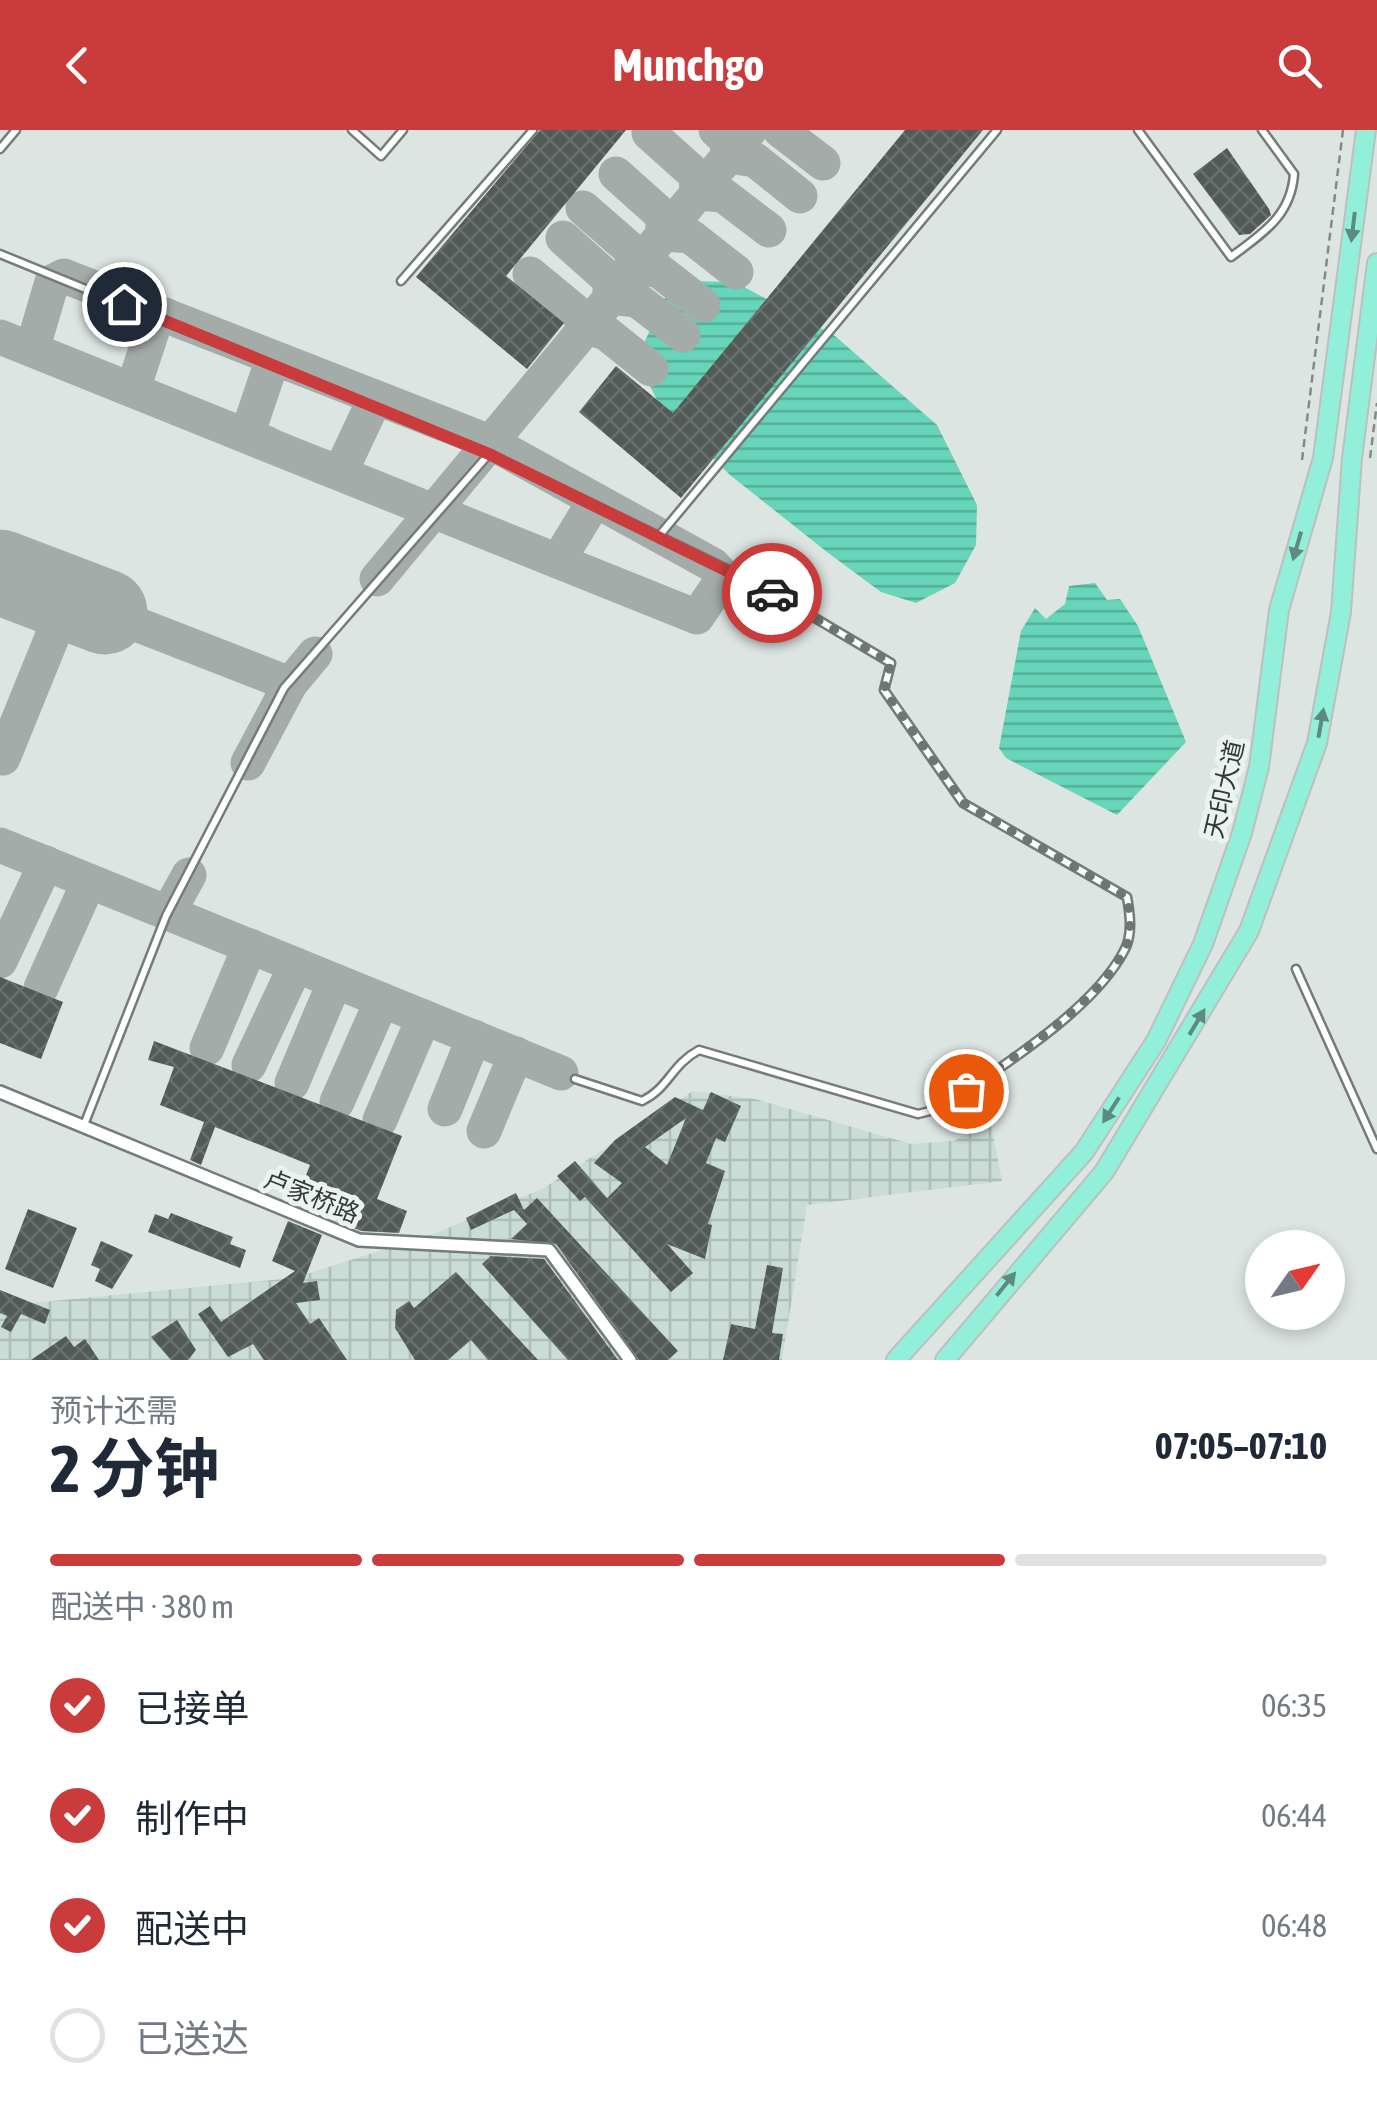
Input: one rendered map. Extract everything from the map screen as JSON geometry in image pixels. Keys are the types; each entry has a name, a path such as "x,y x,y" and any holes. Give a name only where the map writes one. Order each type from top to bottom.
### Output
{"main road":[{"name":"天印大道","path":"898,1357 1084,1152 1156,1041 1203,944 1246,816 1258,767 1278,610 1323,458 1366,130"},
{"path":"945,1360 1104,1172 1249,932 1317,743 1340,612 1352,458 1377,263"}],"street":[{"name":"卢家桥路","path":"0,1092 359,1240 550,1250 630,1360"}],"lane":[{"path":"0,149 16,130"},
{"path":"352,130 381,156 403,130"},
{"path":"401,282 533,130"},
{"path":"659,536 998,130"},
{"path":"1138,130 1230,256 1276,224 1292,195 1294,174 1262,130"},
{"path":"0,254 489,454 754,582 891,663 884,690 963,803 1102,879 1127,897 1131,921 1126,950 1065,1021 942,1108 918,1114 699,1050 676,1064 661,1092 642,1101 575,1079"},
{"path":"84,1126 166,916 284,688 489,454"},
{"path":"1296,969 1377,1149"}],"path":[{"path":"1302,460 1342,130"},
{"path":"1370,458 1377,403"}],"shaded area":[{"path":"690,281 735,282 835,336 937,425 977,505 976,545 955,583 916,603 881,592 730,475 660,406 641,368 644,343 665,298"},
{"path":"1095,583 1107,600 1120,599 1138,626 1186,742 1117,815 1006,758 999,748 1021,631 1035,608 1046,619 1065,604 1069,586"},
{"path":"693,1091 755,1099 911,1144 954,1141 990,1119 1002,1181 807,1205 782,1360 0,1360 0,1306 294,1278 436,1233 544,1188"}],"building":[{"path":"540,130 626,130 506,276 564,323 527,369 416,277"},
{"path":"905,130 983,130 681,498 579,412 616,366 673,413"},
{"path":"1227,148 1271,215 1250,234 1239,235 1193,174"},
{"path":"0,977 63,1002 41,1059 0,1043"},
{"path":"154,1041 402,1136 377,1199 407,1211 399,1233 361,1231 295,1203 310,1165 215,1127 201,1165 190,1160 204,1122 160,1105 174,1067 148,1060"},
{"path":"711,1092 741,1106 725,1142 716,1138 706,1163 725,1171 708,1224 712,1225 705,1259 667,1244 693,1273 671,1292 585,1197 580,1201 557,1176 575,1161 607,1198 622,1183 594,1163 615,1140 675,1097 703,1110","holes":["686,1118 667,1165 645,1147"]},
{"path":"516,1193 524,1210 537,1198 678,1351 668,1360 639,1360 556,1244 511,1239 527,1224 514,1210 471,1230 466,1218"},
{"path":"28,1209 77,1228 53,1288 5,1269"},
{"path":"171,1213 233,1237 230,1244 246,1250 240,1268 148,1232 155,1214 168,1219"},
{"path":"288,1221 322,1235 303,1283 317,1281 320,1300 296,1303 310,1324 319,1318 347,1360 264,1360 253,1344 228,1357 198,1314 210,1306 221,1322 295,1271 272,1261"},
{"path":"101,1241 133,1255 112,1289 95,1281 100,1269 91,1265"},
{"path":"491,1256 544,1259 618,1360 568,1360 482,1264"},
{"path":"767,1265 783,1268 772,1333 783,1334 779,1360 723,1360 731,1324 755,1329"},
{"path":"456,1272 538,1360 488,1360 471,1340 448,1360 415,1360 395,1328 396,1310 409,1301 414,1308"},
{"path":"0,1290 50,1310 45,1324 21,1314 11,1332 1,1327 7,1316 0,1313"},
{"path":"177,1320 196,1350 188,1360 171,1360 151,1337"},
{"path":"66,1336 74,1347 85,1339 99,1360 31,1360"}],"taxiway":[{"path":"716,130 727,140 728,156 755,160 800,196"},
{"path":"377,579 750,130"},
{"path":"780,130 823,163"},
{"path":"649,133 696,175 697,193 723,195 769,230"},
{"path":"616,174 663,216 663,234 690,236 736,272"},
{"path":"583,208 630,249 635,268 658,270 703,305"},
{"path":"563,238 610,280 610,297 637,300 683,335"},
{"path":"530,274 581,316 585,327 606,333 651,369"},
{"path":"0,337 697,617 724,577 713,565 490,442 64,276 52,282 32,350"},
{"path":"133,389 155,322 165,315"},
{"path":"268,444 247,435 269,370 282,361"},
{"path":"321,466 340,473 371,407 384,401"},
{"path":"558,561 595,500"},
{"path":"0,757 3,758 68,598"},
{"path":"105,612 290,684 315,654"},
{"path":"248,763 290,684"},
{"path":"0,845 168,913 189,875"},
{"path":"0,961 46,863"},
{"path":"41,988 89,881"},
{"path":"168,913 561,1073"},
{"path":"207,1048 250,946"},
{"path":"249,1065 296,965"},
{"path":"292,1083 335,981"},
{"path":"337,1102 382,1000"},
{"path":"380,1120 424,1017"},
{"path":"445,1109 474,1037"},
{"path":"484,1131 516,1054"}],"runway":[{"path":"0,572 105,612"}],"way so far":[{"path":"772,593 891,663 884,690 963,803 1102,879 1127,897 1131,921 1126,950 1065,1021 966,1091"}],"route":[{"path":"124,304 489,454 772,593"}]}
